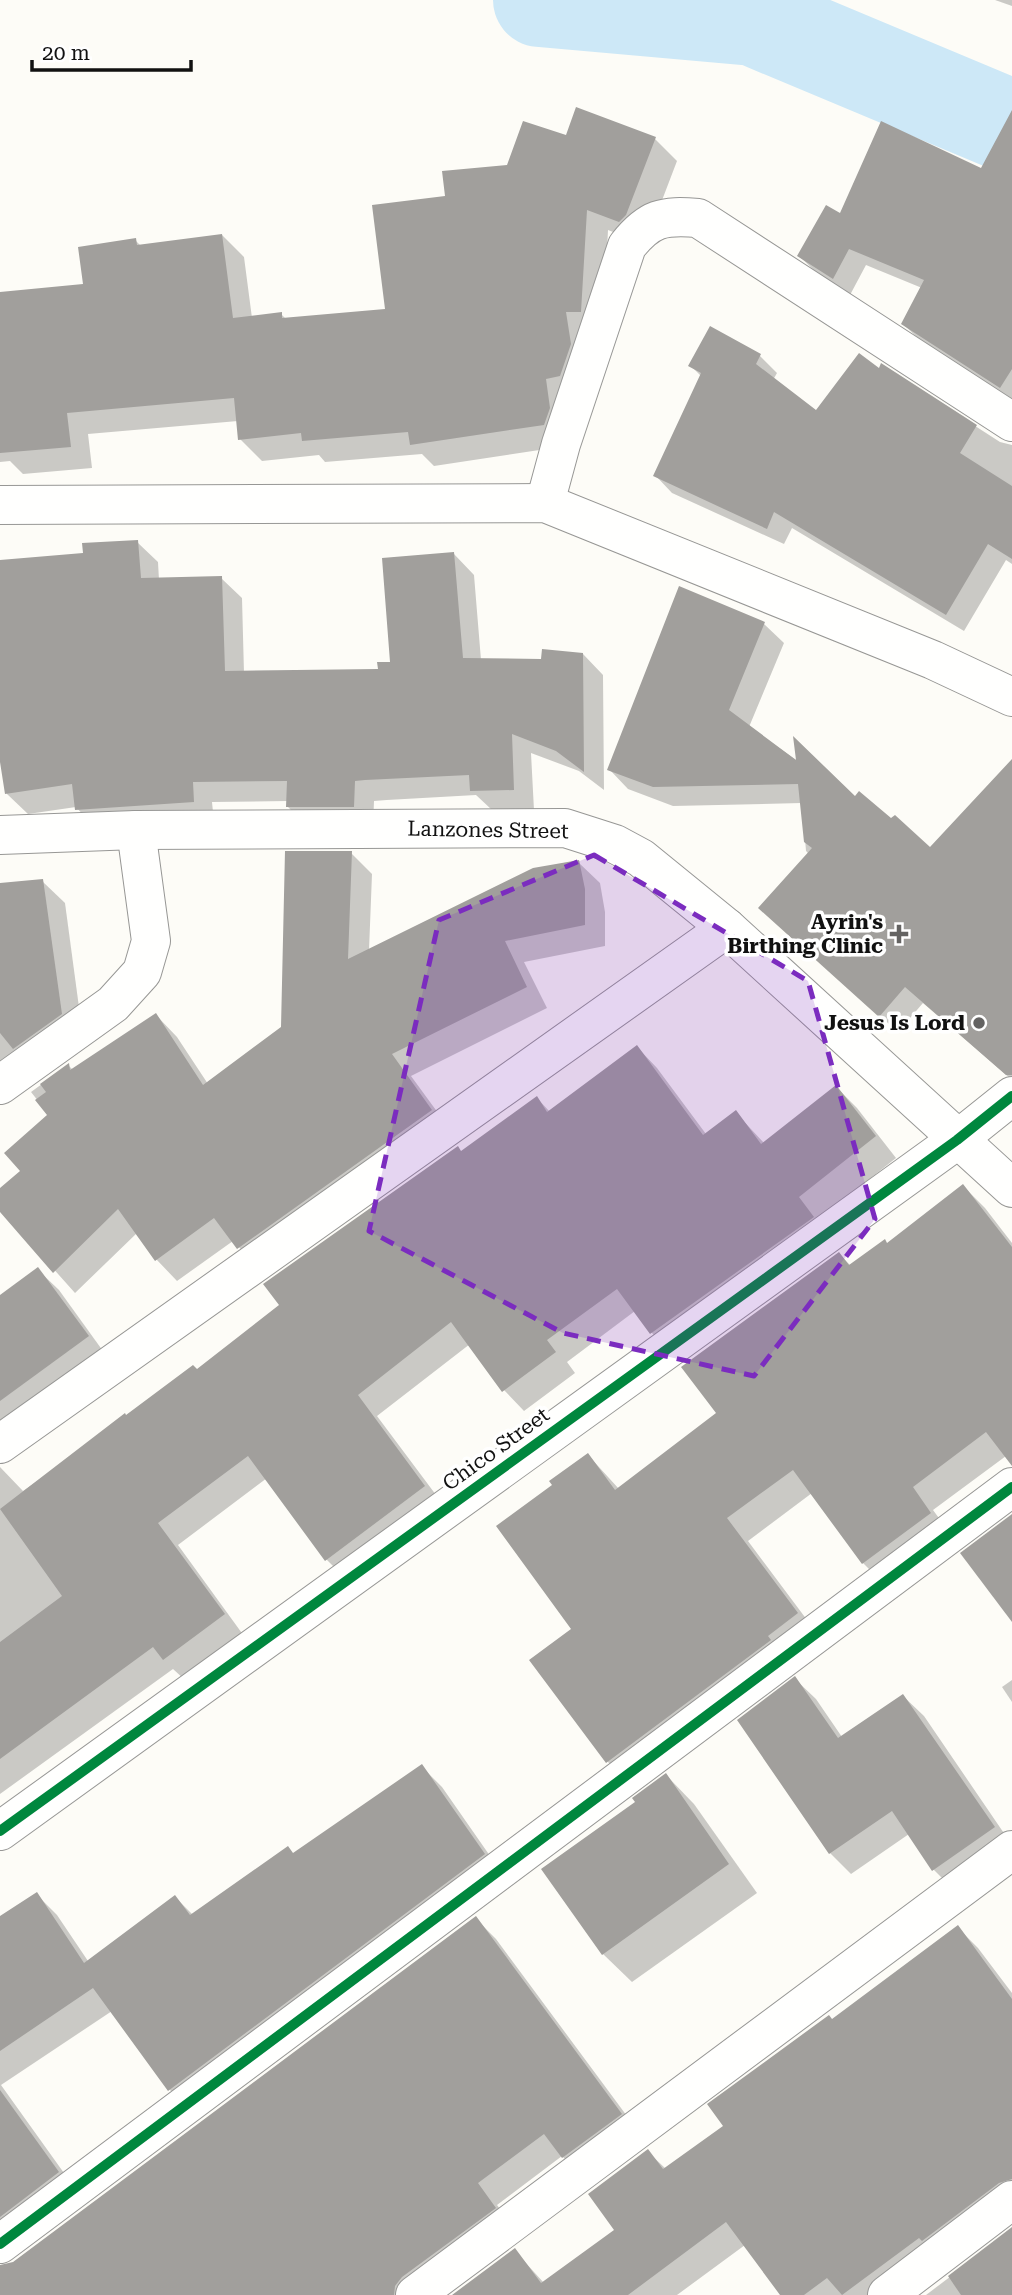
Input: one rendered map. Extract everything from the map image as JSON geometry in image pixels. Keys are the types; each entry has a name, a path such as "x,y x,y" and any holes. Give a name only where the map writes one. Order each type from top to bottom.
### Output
{"street":[{"path":"545,503 561,444 627,246 641,228 670,215 698,218 1012,422"},
{"path":"0,505 545,503 933,660 1012,696"},
{"name":"Lanzones Street","path":"0,835 136,830 565,828 615,844 641,858 727,928 1012,1188"},
{"path":"0,1085 113,1003 142,972 151,941 136,830"},
{"path":"0,1444 727,928"},
{"name":"Chico Street","path":"0,1831 957,1140 1012,1096"},
{"path":"0,2244 1012,1487"},
{"path":"415,2295 1012,1850"},
{"path":"887,2295 1012,2200"}],"highlighted area":[{"path":"594,855 808,981 875,1219 754,1376 563,1333 369,1231 439,920"}],"building":[{"path":"576,107 656,137 626,215 619,222 587,210 581,312 566,312 571,344 560,376 546,379 550,408 544,425 410,445 408,432 302,441 301,433 238,440 234,398 67,413 71,447 0,453 0,292 83,284 78,247 136,238 137,245 222,234 233,318 282,312 282,318 385,309 372,205 445,196 442,171 507,165 523,121 566,135"},
{"path":"1012,110 1012,369 1000,388 901,324 924,280 849,249 833,279 797,256 826,205 840,213 881,121 981,168"},
{"path":"710,326 761,354 756,364 816,410 859,353 879,368 881,363 977,425 960,453 1012,486 1012,559 988,544 946,615 774,512 767,529 653,476 701,373 688,366"},
{"path":"138,540 141,578 222,576 225,671 378,669 377,662 390,662 382,558 454,552 463,658 541,659 542,649 583,653 584,772 556,751 512,734 514,790 470,791 469,775 365,780 355,781 354,807 286,807 287,781 193,782 194,802 75,810 72,784 5,794 0,762 0,560 83,553 82,543"},
{"path":"679,586 765,622 729,710 796,760 793,736 855,796 859,791 891,818 895,815 930,847 1012,759 1012,1075 1006,1075 905,987 879,1017 758,908 812,848 804,842 798,784 653,787 607,770"},
{"path":"285,851 352,851 348,959 533,868 579,860 585,889 585,925 505,941 527,987 392,1054 432,1110 237,1249 214,1218 155,1261 118,1209 53,1273 0,1212 0,1188 20,1171 4,1153 47,1115 35,1100 46,1092 40,1084 69,1063 70,1070 156,1013 203,1085 281,1027"},
{"path":"43,879 62,1014 13,1049 0,1033 0,883"},
{"path":"637,1045 703,1135 736,1110 761,1144 836,1085 876,1136 799,1197 814,1217 650,1334 617,1289 547,1340 556,1352 502,1392 451,1322 358,1395 425,1486 325,1561 248,1456 158,1523 225,1614 163,1660 153,1647 0,1759 0,1642 62,1596 0,1509 125,1413 126,1415 193,1365 197,1369 279,1305 263,1284 458,1146 461,1151 537,1096 547,1112"},
{"path":"963,1184 1012,1247 1012,1466 986,1432 913,1487 931,1513 862,1564 793,1470 727,1518 798,1613 768,1636 771,1640 606,1763 529,1660 571,1629 496,1526 552,1485 549,1481 588,1453 615,1490 716,1413 681,1367 839,1252 849,1265 885,1239 887,1243"},
{"path":"38,1267 89,1336 0,1401 0,1295"},
{"path":"1012,1514 1012,1622 960,1553"},
{"path":"795,1676 838,1738 903,1694 995,1827 932,1871 892,1811 829,1854 737,1720"},
{"path":"422,1764 485,1854 168,2091 93,1988 0,2051 0,1916 37,1892 84,1963 175,1895 190,1915 288,1846 293,1853"},
{"path":"666,1773 729,1864 602,1955 541,1869 635,1802 632,1798"},
{"path":"476,1916 622,2114 562,2158 544,2134 478,2183 496,2208 402,2277 395,2286 394,2295 0,2295 0,2265 13,2262"},
{"path":"958,1925 1012,1999 1012,2179 999,2183 922,2241 919,2238 842,2295 827,2278 804,2295 780,2295 726,2222 628,2295 452,2295 515,2248 541,2283 614,2230 588,2194 648,2149 663,2169 723,2126 707,2104 829,2015 832,2019"},
{"path":"0,2090 59,2172 0,2217"},
{"path":"1012,2227 1012,2295 961,2295 948,2276"}],"waterway":[{"path":"540,0 754,19 1012,127"}],"cycle path":[{"path":"0,1831 957,1140 1012,1096"},
{"path":"0,2244 1012,1487"}],"place":[{"name":"Ayrin's Birthing Clinic","path":"899,934"},
{"name":"Jesus Is Lord","path":"979,1023"}]}
